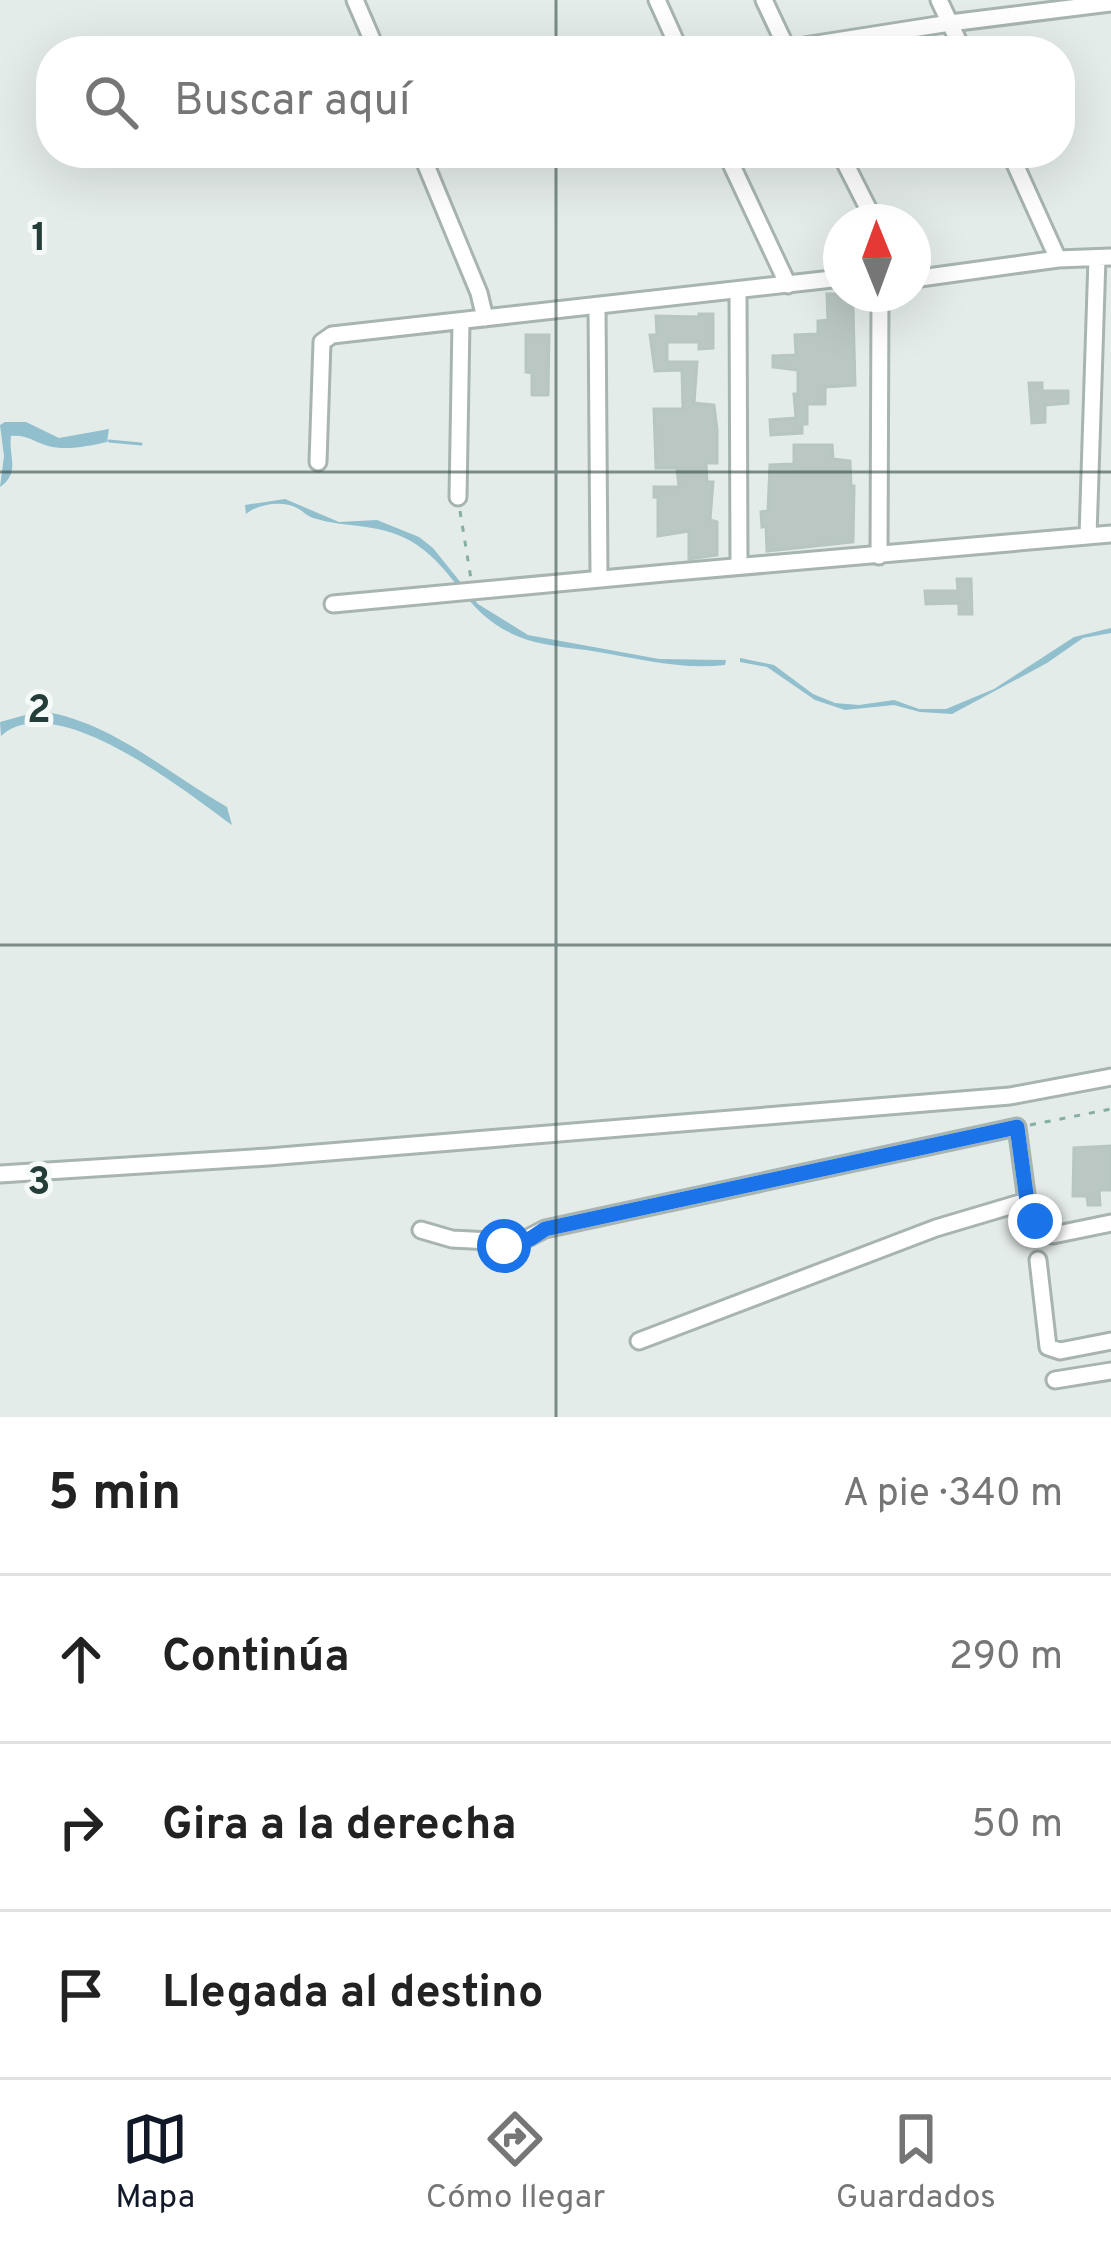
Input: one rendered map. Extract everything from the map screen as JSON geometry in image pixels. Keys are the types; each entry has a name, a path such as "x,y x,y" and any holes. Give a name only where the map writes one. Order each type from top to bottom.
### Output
{"street":[{"path":"355,0 371,36"},
{"path":"657,0 673,36"},
{"path":"764,0 777,36"},
{"path":"939,0 956,36"},
{"path":"869,36 1111,3"},
{"path":"427,168 479,293 484,318"},
{"path":"733,168 788,285"},
{"path":"848,168 866,204"},
{"path":"1017,168 1058,260"},
{"path":"931,277 1104,257 1088,536"},
{"path":"318,462 322,342 332,335 823,280"},
{"path":"738,291 739,566"},
{"path":"597,306 599,576"},
{"path":"879,556 880,312"},
{"path":"458,497 461,322"},
{"path":"333,604 599,576 1111,534"},
{"path":"0,1174 268,1157 1010,1096 1111,1077"},
{"path":"421,1230 504,1246 545,1229 1017,1127 1027,1201 1039,1227 1053,1234 1111,1223"},
{"path":"639,1341 936,1228 1027,1201"},
{"path":"1038,1260 1048,1347 1060,1351 1111,1341"},
{"path":"1055,1380 1111,1371"}],"path":[{"path":"458,497 473,591"},
{"path":"1017,1127 1111,1109"}],"water":[{"path":"26,422 59,438 109,429 107,442 70,448 11,436 12,470 0,487 4,456 0,425"},
{"path":"285,499 339,522 377,520 419,537 478,604 528,635 659,659 726,660 725,665 661,663 517,636 485,617 431,556 404,538 313,518 284,504 246,514 245,505"},
{"path":"1111,628 1111,633 1083,638 952,714 920,712 894,705 845,710 815,700 767,667 740,662 740,658 774,665 813,694 835,703 894,700 919,709 946,709 994,689 1074,637"},
{"path":"40,711 91,725 137,750 227,807 232,825 152,769 85,734 53,724 25,724 1,736 0,722"}],"building":[{"path":"828,312 853,312 855,385 825,387 825,404 807,404 802,433 771,435 770,420 796,418 794,394 798,394 798,370 773,367 773,356 796,355 795,335 818,334 818,321 828,320"},
{"path":"713,314 713,348 699,349 699,342 667,342 667,362 697,362 694,403 714,405 717,430 717,463 706,463 707,482 713,482 710,520 717,522 717,555 689,559 689,531 658,536 654,487 679,487 677,468 656,468 654,409 683,409 682,370 655,371 650,335 657,335 656,316"},
{"path":"526,335 549,335 548,395 532,395 532,373 526,372"},
{"path":"1029,383 1042,383 1042,391 1068,391 1068,403 1045,405 1045,422 1032,423"},
{"path":"794,445 832,445 833,459 850,461 853,542 767,551 761,512 768,511 770,465 794,464"},
{"path":"957,579 971,579 972,614 959,614 959,603 926,604 925,591 958,591"},
{"path":"1111,1146 1111,1190 1099,1190 1100,1205 1088,1205 1087,1196 1073,1196 1074,1148"}],"waterway":[{"path":"109,441 141,444"}],"route":[{"path":"504,1246 545,1229 1017,1127 1027,1201 1035,1221"}]}
